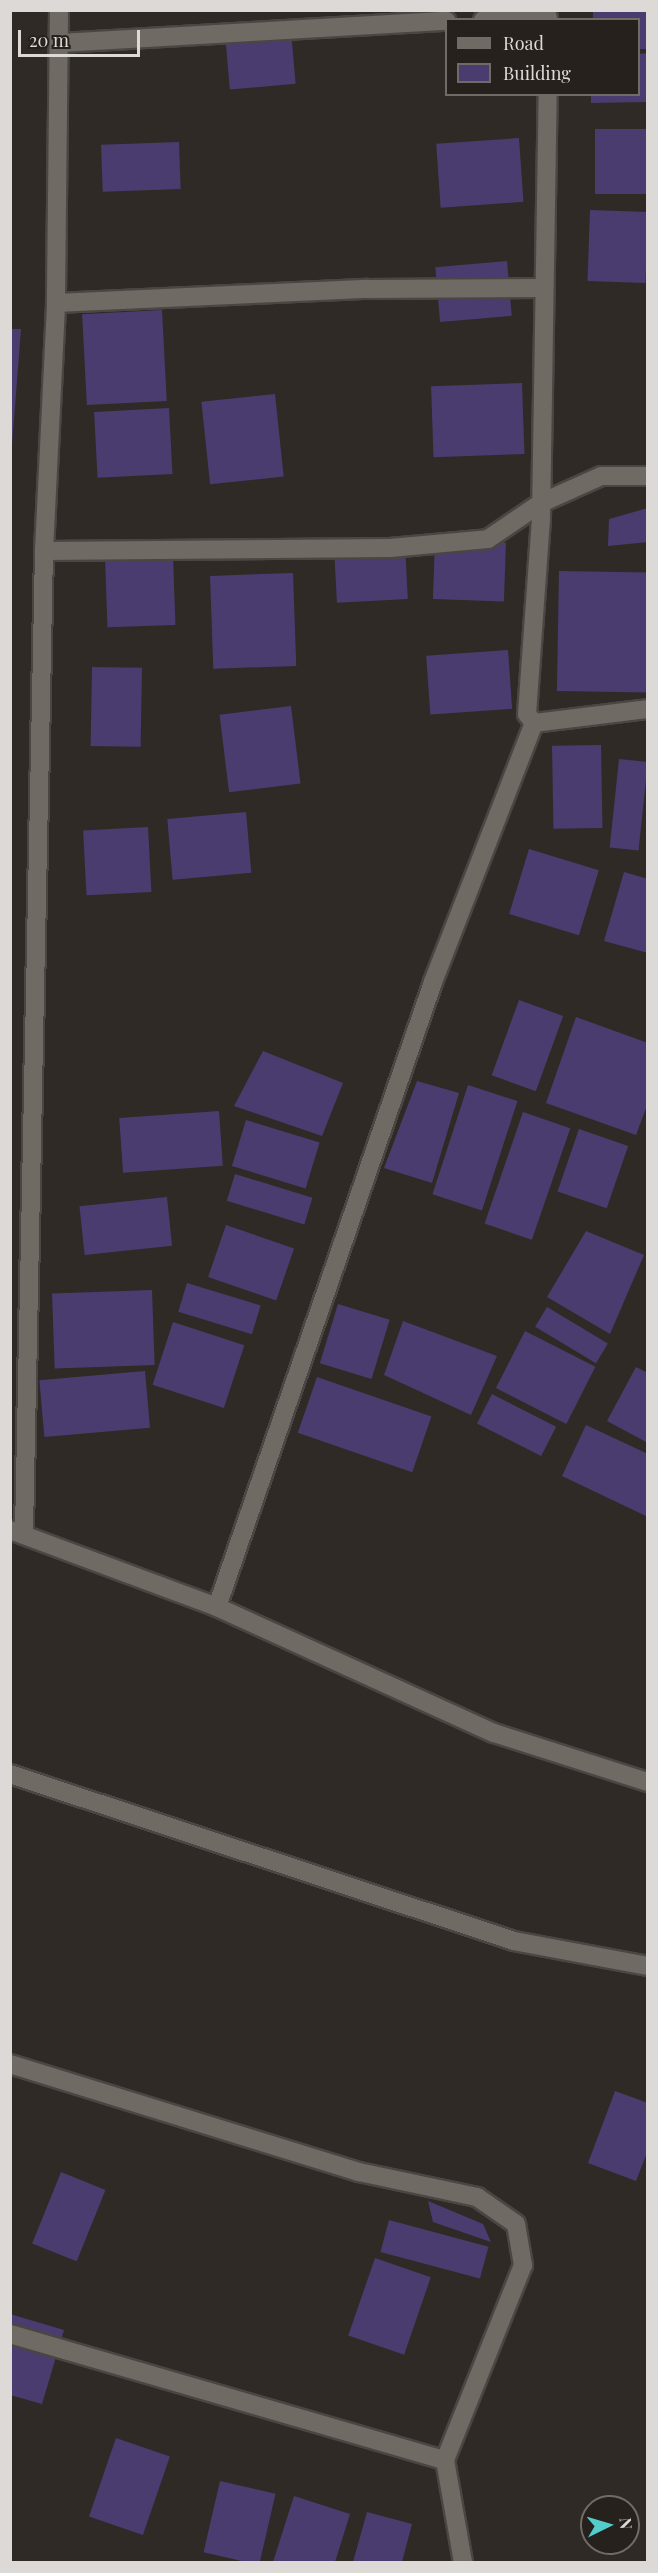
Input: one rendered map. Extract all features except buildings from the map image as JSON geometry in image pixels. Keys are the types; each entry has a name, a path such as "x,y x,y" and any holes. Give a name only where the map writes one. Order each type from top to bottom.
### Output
{"street":[{"path":"59,10 56,303 44,551 17,1531 217,1607 494,1733 648,1782"},
{"path":"516,18 548,16"},
{"path":"60,42 445,21"},
{"path":"534,723 527,714 541,503 541,288 549,260 548,96"},
{"path":"56,303 368,289 541,288"},
{"path":"44,551 390,548 488,539 541,503 601,476 648,477"},
{"path":"534,723 648,709"},
{"path":"217,1607 433,982 534,723"},
{"path":"10,1774 514,1941 648,1966"},
{"path":"10,2064 359,2172 477,2197 516,2224 524,2265 445,2460 463,2562"},
{"path":"10,2334 445,2460"}]}
